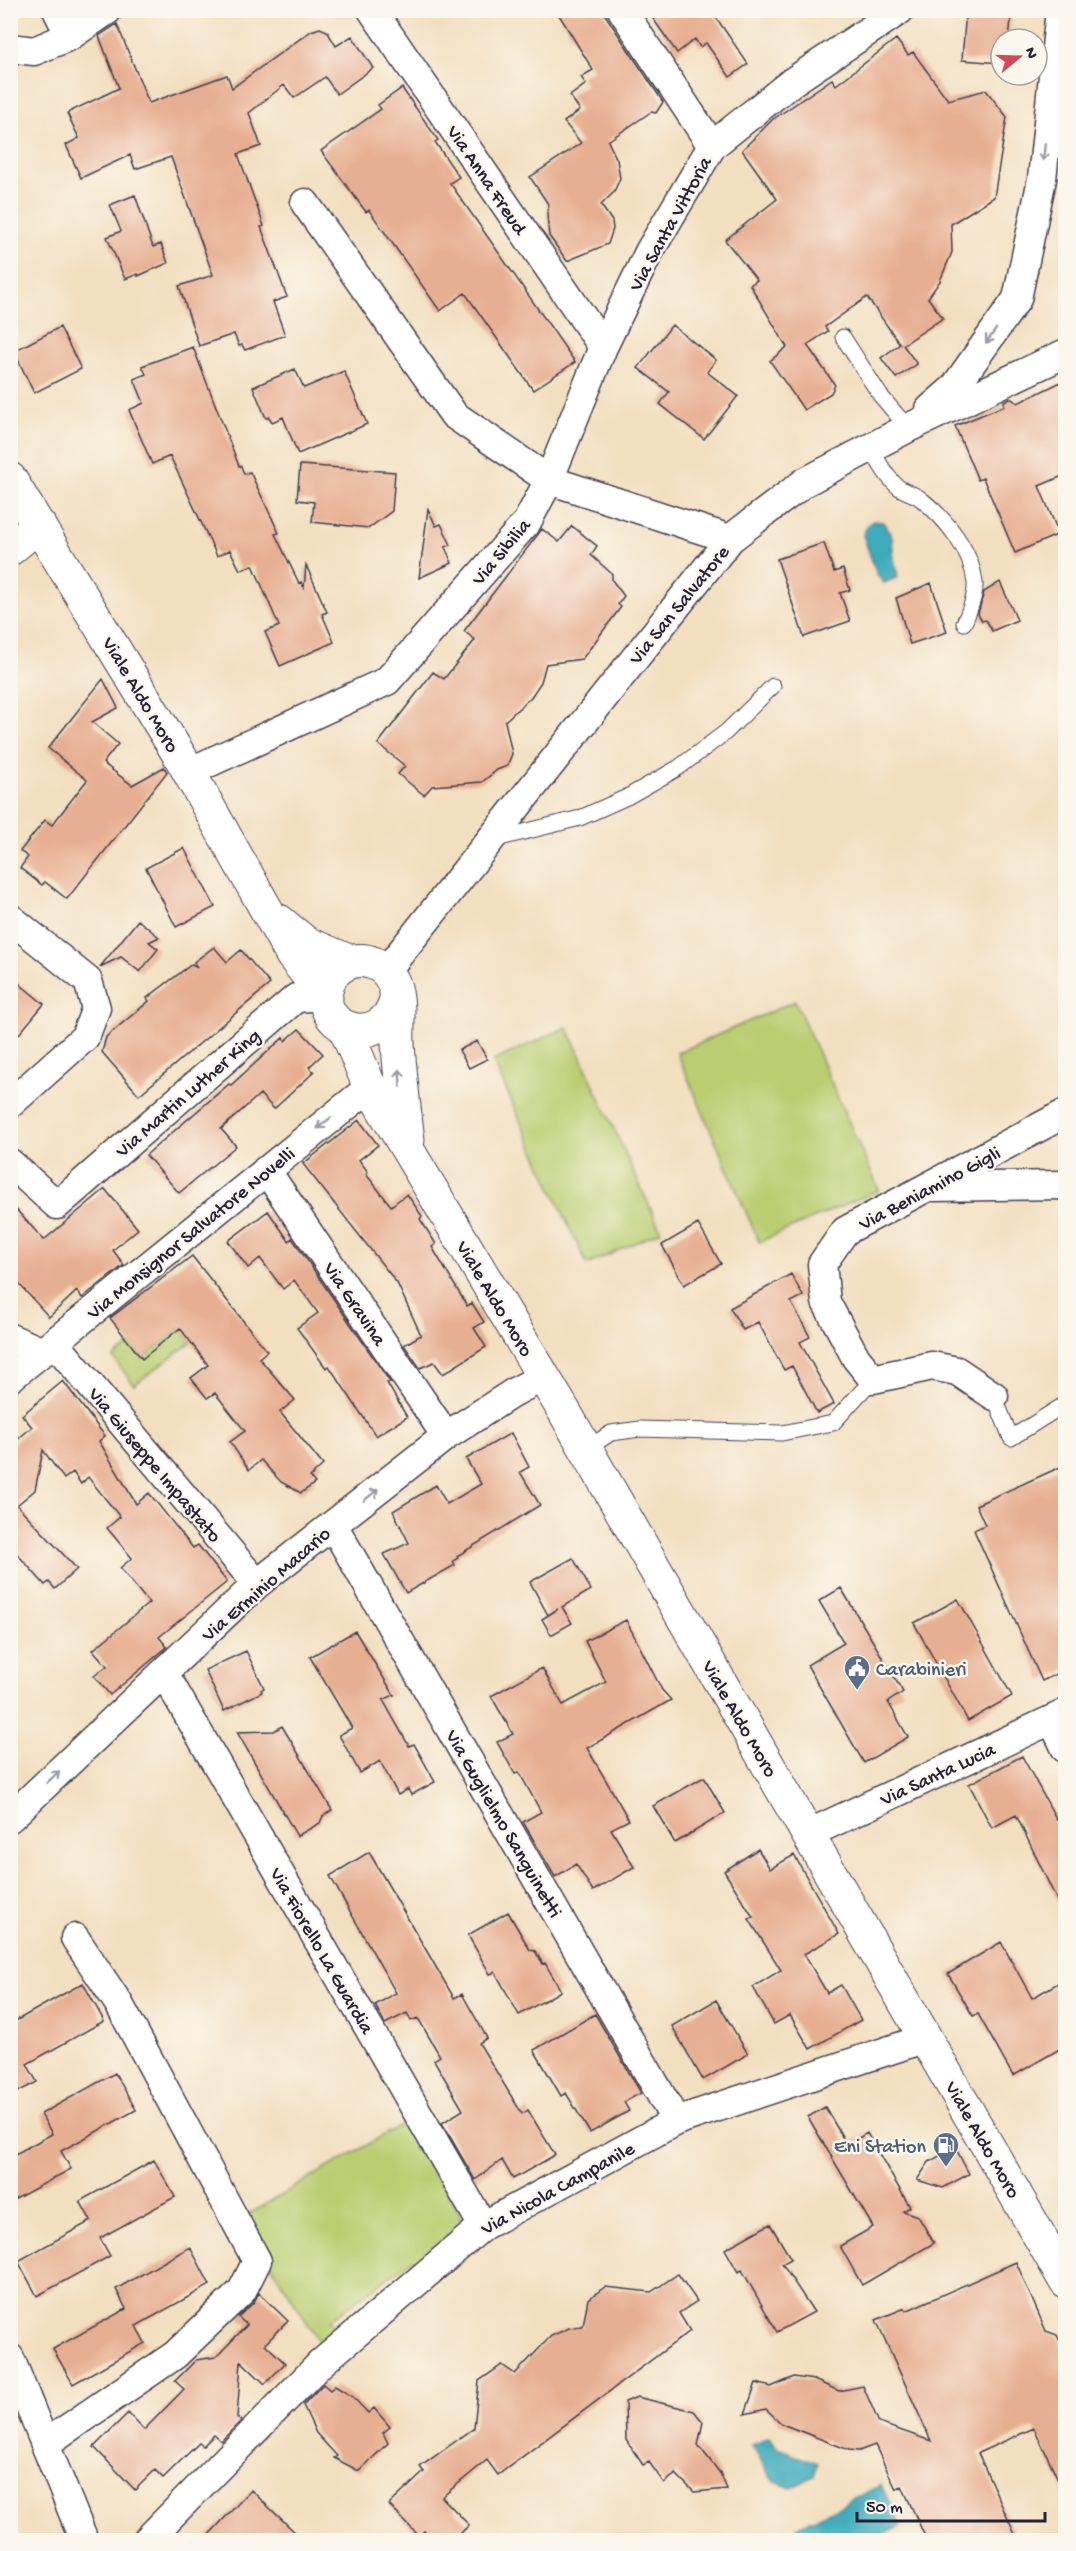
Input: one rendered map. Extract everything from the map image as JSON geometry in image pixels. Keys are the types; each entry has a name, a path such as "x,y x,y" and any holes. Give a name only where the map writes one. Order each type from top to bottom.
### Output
{"main road":[{"name":"Viale Aldo Moro","path":"10,478 189,772 292,955 325,997 335,1020 345,1028 370,1087 586,1449 1065,2282"},
{"path":"10,549 39,525"},
{"name":"Viale Aldo Moro","path":"268,913 306,943 351,962 369,961 391,985 401,1091 411,1157"},
{"path":"325,997 332,976 340,967 351,962"},
{"path":"345,1028 368,1030 378,1027 387,1020 393,1010 391,985"}],"street":[{"path":"57,10 70,36"},
{"path":"10,48 34,51 70,36 108,10"},
{"name":"Via Anna Freud","path":"372,10 603,347"},
{"path":"622,10 712,146"},
{"name":"Via Santa Vittoria","path":"549,480 603,347 649,252 712,146 792,82 900,10"},
{"path":"908,428 954,388 1017,299 1042,178 1060,10"},
{"path":"306,203 454,414 549,480 730,539"},
{"name":"Via San Salvatore","path":"391,985 489,841 730,539 805,482 908,428 1065,353"},
{"name":"Via Sibilia","path":"189,772 387,681 526,522 549,480"},
{"path":"10,918 87,981 96,1008 85,1036 10,1104"},
{"name":"Via Martin Luther King","path":"10,1162 57,1205 296,998 325,997"},
{"name":"Via Monsignor Salvatore Novelli","path":"10,1378 370,1087"},
{"name":"Via Beniamino Gigli","path":"873,1379 856,1358 826,1302 822,1264 846,1231 1065,1113"},
{"name":"Via Gravina","path":"266,1170 446,1436"},
{"path":"929,1187 1065,1185"},
{"path":"10,1338 49,1347"},
{"name":"Via Giuseppe Impastato","path":"49,1347 257,1584"},
{"path":"873,1379 933,1366 957,1371 994,1396"},
{"name":"Via Erminio Macario","path":"10,1818 257,1584 446,1436 516,1391 543,1377"},
{"name":"Via Guglielmo Sanguinetti","path":"333,1524 676,2121"},
{"name":"Via Fiorello La Guardia","path":"164,1673 483,2226"},
{"path":"1059,1716 1065,1749"},
{"name":"Via Santa Lucia","path":"808,1834 1059,1716"},
{"path":"45,2444 175,2355 242,2291 257,2261 119,2004 75,1938"},
{"name":"Via Nicola Campanile","path":"147,2541 320,2364 483,2226 676,2121 926,2038"},
{"path":"10,2358 18,2400 45,2444 84,2541"}],"lane":[{"path":"843,337 880,395 908,428"},
{"path":"871,447 885,473 898,487 919,498 942,519 960,542 971,566 975,585 970,610 964,623"},
{"path":"489,841 580,818 627,797 678,768 726,732 773,686"},
{"path":"586,1449 611,1433 640,1429 782,1433 834,1423 873,1379"},
{"path":"994,1396 1011,1438 1062,1406 1065,1408"}],"green space":[{"path":"795,1001 879,1190 759,1242 677,1053"},
{"path":"567,1027 661,1231 587,1265 493,1061"},
{"path":"180,1328 191,1342 134,1385 113,1358 131,1344 142,1359"},
{"path":"406,2122 458,2209 462,2226 422,2268 414,2259 330,2320 341,2338 324,2350 242,2218"}],"water":[{"path":"873,521 883,522 892,537 898,577 884,583 877,575 863,535"},
{"path":"770,2437 777,2448 818,2463 814,2476 791,2488 773,2481 752,2445"},
{"path":"881,2485 901,2526 874,2540 804,2540 797,2527"}],"building":[{"path":"556,10 602,10 663,102 656,113 651,112 608,141 617,160 620,178 614,192 601,205 612,221 613,229 608,244 567,261 549,236 548,204 530,177 581,143 564,122 580,110 570,96 586,84 581,77 593,70"},
{"path":"647,10 711,10 748,64 730,77 706,43 700,47 695,39 677,53"},
{"path":"966,10 1012,10 1010,27 989,27 989,62 962,60"},
{"path":"117,24 149,103 227,75 232,88 311,31 320,28 327,31 336,46 352,36 373,68 337,94 325,77 294,98 284,85 249,113 261,146 238,154 264,226 261,227 287,297 273,302 285,335 245,350 242,345 239,346 234,334 199,346 179,286 213,275 171,157 135,169 130,155 81,178 66,145 79,138 67,113 119,88 99,36"},
{"path":"896,39 908,55 913,52 948,100 986,90 1007,117 994,197 951,224 952,252 940,281 928,298 943,318 903,345 917,364 896,378 881,358 900,344 867,297 825,327 828,331 807,345 835,385 831,393 804,410 770,361 787,347 750,285 757,280 725,240 777,199 742,150 772,120 832,79 836,85"},
{"path":"402,88 438,140 435,142 459,177 450,183 575,362 533,390 465,293 440,311 369,210 366,212 321,151 381,109 378,105"},
{"path":"135,195 153,247 161,244 168,263 125,279 107,237 121,231 110,205"},
{"path":"672,325 716,360 707,372 738,396 704,439 660,404 669,392 638,368"},
{"path":"60,327 81,369 34,393 14,351"},
{"path":"193,347 239,466 244,474 250,472 279,533 275,534 299,583 301,582 304,588 306,565 327,612 322,614 334,642 280,666 265,632 279,626 253,565 240,570 230,550 217,556 170,456 152,464 129,410 144,403 134,379 146,374 142,366"},
{"path":"295,369 304,388 344,371 367,424 298,454 283,417 272,422 269,417 266,418 253,387"},
{"path":"1065,380 1065,475 1039,486 1059,534 1015,553 983,478 978,480 955,426 1004,406 1004,401 1010,398 1018,403"},
{"path":"300,465 395,472 392,511 369,528 312,522 314,502 297,500"},
{"path":"428,509 436,526 441,524 451,545 445,547 452,563 419,578"},
{"path":"572,526 597,546 591,555 612,574 612,580 624,596 618,604 621,607 582,659 546,664 541,682 531,697 505,721 512,754 507,766 497,770 482,782 432,786 424,795 398,774 405,766 378,744 433,672 444,679 475,640 464,631 542,529 559,542"},
{"path":"824,543 834,572 843,569 850,590 840,593 850,621 804,637 777,559"},
{"path":"1000,582 1017,620 992,631 986,620 982,621 978,614 984,592"},
{"path":"931,583 947,632 910,644 896,598"},
{"path":"103,679 118,708 92,722 118,744 103,763 132,785 164,767 167,772 67,899 45,882 42,885 20,868 28,857 20,851 45,820 52,825 87,780 48,748"},
{"path":"184,848 215,907 176,927 146,868"},
{"path":"138,920 159,937 149,942 158,949 140,972 121,957 100,967"},
{"path":"214,947 227,962 241,950 270,984 139,1095 102,1052 106,1037 149,1001 147,998 192,964 197,968 194,962"},
{"path":"10,976 44,1004 10,1045"},
{"path":"299,1029 323,1054 309,1067 314,1072 274,1109 260,1094 221,1129 236,1146 179,1193 146,1155 229,1084 231,1085 283,1038 285,1041"},
{"path":"477,1041 487,1059 469,1068 459,1050"},
{"path":"359,1120 378,1145 359,1160 368,1172 366,1174 391,1206 407,1194 422,1216 420,1219 436,1244 432,1247 467,1306 472,1303 484,1322 474,1328 486,1347 443,1374 434,1362 420,1368 404,1345 421,1335 397,1283 303,1164"},
{"path":"105,1189 138,1229 113,1250 124,1265 82,1298 77,1291 49,1317 10,1274 10,1203 44,1240"},
{"path":"268,1211 289,1241 292,1238 390,1382 387,1383 407,1417 376,1436 329,1366 326,1368 297,1328 318,1313 294,1280 283,1289 260,1258 248,1268 228,1241"},
{"path":"698,1224 721,1264 684,1285 662,1245"},
{"path":"192,1256 267,1351 259,1358 295,1400 280,1412 323,1465 310,1477 315,1483 301,1493 281,1482 261,1460 249,1470 230,1442 245,1431 215,1393 207,1398 191,1378 208,1365 180,1328 142,1359 110,1318"},
{"path":"791,1274 803,1296 791,1302 810,1337 800,1342 834,1404 817,1413 792,1366 784,1370 758,1322 743,1330 730,1308"},
{"path":"63,1381 105,1436 99,1441 136,1504 149,1493 193,1548 198,1545 227,1582 159,1637 167,1647 110,1695 94,1676 107,1666 93,1650 149,1603 120,1568 132,1558 107,1528 120,1517 88,1477 81,1484 73,1472 64,1479 43,1450 35,1490 17,1505 77,1569 55,1589 49,1582 45,1585 10,1546 10,1446 32,1427 22,1415"},
{"path":"511,1433 529,1467 520,1472 540,1505 457,1556 458,1558 453,1561 455,1565 406,1593 384,1554 409,1543 393,1511 436,1485 447,1504 481,1484 466,1459"},
{"path":"1065,1465 1065,1670 1042,1681 974,1530 985,1525 976,1505"},
{"path":"573,1558 591,1590 562,1607 572,1623 551,1635 542,1619 558,1609 548,1615 530,1582"},
{"path":"841,1588 903,1692 888,1702 908,1737 864,1763 807,1665 844,1643 819,1601"},
{"path":"958,1599 1012,1696 968,1721 914,1623"},
{"path":"626,1620 662,1690 671,1700 587,1748 629,1820 611,1829 634,1867 593,1891 576,1864 555,1877 523,1822 541,1812 519,1772 515,1774 497,1742 513,1734 491,1696 542,1668 563,1705 606,1682 585,1641"},
{"path":"355,1631 394,1695 383,1700 409,1746 414,1744 435,1782 411,1795 408,1789 398,1795 380,1761 360,1773 339,1735 352,1728 310,1657"},
{"path":"246,1651 264,1688 262,1692 224,1711 205,1670"},
{"path":"282,1726 332,1810 323,1816 320,1823 297,1836 237,1732 274,1731"},
{"path":"1022,1756 1057,1820 1065,1815 1065,1917 1016,1815 992,1828 969,1784"},
{"path":"704,1777 725,1813 675,1843 653,1806"},
{"path":"758,1849 770,1869 794,1855 839,1934 804,1954 827,1993 841,1985 861,2020 810,2049 790,2015 774,2024 753,1987 781,1970 749,1919 753,1917 724,1871"},
{"path":"369,1852 454,1998 462,1994 487,2038 479,2043 522,2114 528,2110 555,2155 513,2179 502,2160 475,2180 442,2123 463,2110 434,2060 440,2056 418,2018 411,2021 407,2013 385,2024 375,2005 396,1993 330,1876"},
{"path":"508,1912 530,1950 535,1951 543,1964 545,1963 561,1991 519,2015 495,1972 490,1974 468,1935"},
{"path":"1001,1942 1032,1998 1065,1979 1065,2046 1013,2076 978,2014 973,2016 948,1974"},
{"path":"83,1983 104,2021 27,2064 37,2082 10,2096 10,2024"},
{"path":"716,2000 748,2054 703,2080 672,2026"},
{"path":"595,2014 641,2093 624,2102 629,2111 590,2133 566,2093 561,2096 534,2050"},
{"path":"115,2073 136,2110 61,2151 71,2169 10,2202 10,2157 52,2134 41,2114"},
{"path":"825,2107 847,2145 867,2133 910,2207 903,2211 918,2216 934,2243 862,2285 840,2246 873,2227 808,2117"},
{"path":"955,2147 969,2174 943,2188 917,2180 929,2162"},
{"path":"154,2160 175,2197 100,2238 110,2256 37,2296 18,2261 91,2221 80,2201"},
{"path":"770,2224 791,2259 782,2264 814,2312 777,2332 742,2270 738,2272 725,2249"},
{"path":"190,2247 210,2285 136,2326 145,2343 73,2384 53,2349 126,2309 116,2289"},
{"path":"1016,2262 1046,2331 1057,2335 1065,2352 1065,2494 1034,2428 978,2453 1018,2541 927,2541 902,2486 896,2489 875,2445 859,2451 849,2450 782,2424 766,2409 745,2414 756,2383 771,2387 794,2377 814,2380 839,2391 863,2386 879,2423 931,2441 876,2320 905,2308 906,2311"},
{"path":"678,2274 697,2301 679,2313 690,2331 498,2475 487,2460 442,2497 469,2525 453,2541 433,2541 424,2531 419,2536 389,2505 424,2472 420,2467 474,2428 479,2381 502,2365 515,2374 551,2336 569,2328 583,2326 588,2299 605,2287 651,2292"},
{"path":"259,2293 288,2321 265,2344 285,2363 265,2384 241,2361 237,2418 241,2421 221,2441 214,2435 203,2446 199,2443 163,2478 155,2470 135,2490 94,2447 128,2413 144,2430 184,2389 175,2381 196,2360 216,2357 247,2325 238,2317 253,2303"},
{"path":"323,2384 330,2390 335,2386 353,2397 368,2413 374,2408 390,2427 383,2433 388,2443 359,2471 334,2458 337,2456 316,2433 303,2405"},
{"path":"637,2397 694,2411 703,2422 698,2445 720,2473 727,2489 694,2492 676,2474 664,2483 649,2462 643,2465 626,2440 625,2402"},
{"path":"251,2490 304,2541 203,2541"}],"place":[{"name":"Carabinieri","path":"857,1691"},
{"name":"Eni Station","path":"946,2168"}]}
